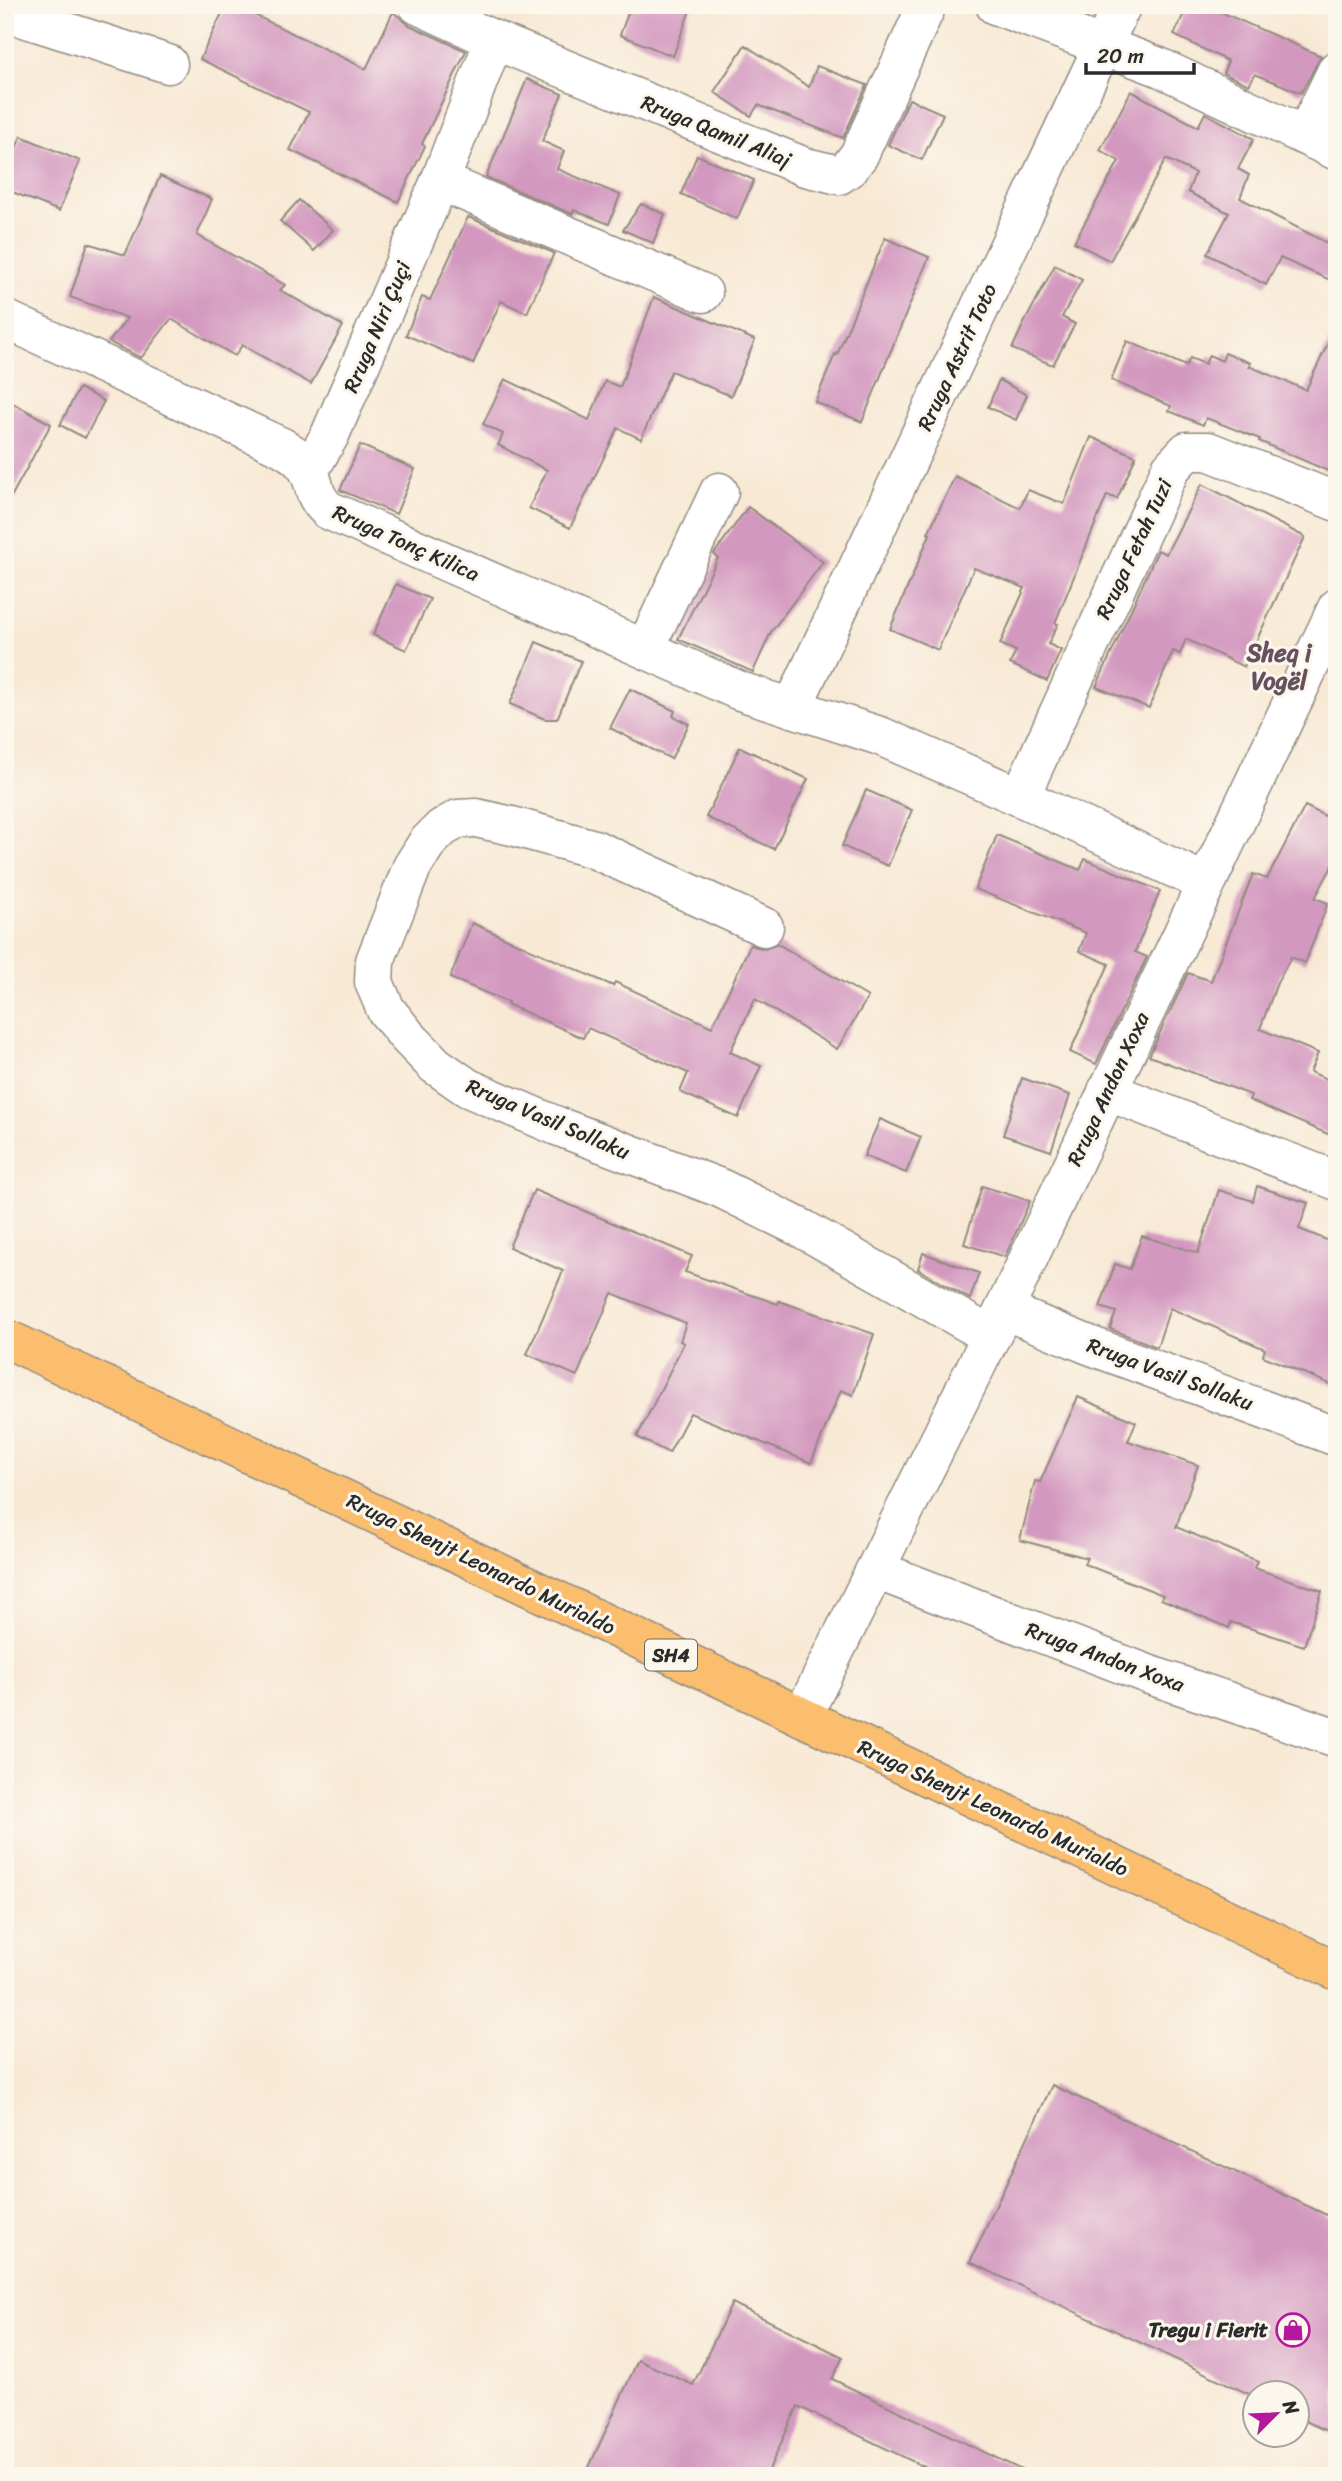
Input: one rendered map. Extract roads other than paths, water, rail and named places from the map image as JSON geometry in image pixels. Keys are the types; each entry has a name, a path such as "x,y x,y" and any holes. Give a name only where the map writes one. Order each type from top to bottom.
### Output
{"main road":[{"name":"Rruga Shenjt Leonardo Murialdo","path":"5,1338 1337,1971"}],"street":[{"name":"Rruga Qamil Aliaj","path":"418,5 494,40 805,167 839,175 849,168 859,155 927,5"},
{"path":"995,5 1159,67 1321,143 1337,70"},
{"name":"Rruga Astrit Toto","path":"792,708 1122,5"},
{"path":"5,12 168,64"},
{"name":"Rruga Niri Çuçi","path":"309,471 330,436 440,181 494,40"},
{"path":"440,181 703,293"},
{"name":"Rruga Tonç Kilica","path":"5,319 299,457 309,471 317,499 328,510 740,691 834,719 880,736 1206,883"},
{"name":"Rruga Fetah Tuzi","path":"1020,797 1171,468 1187,450 1209,451 1337,502"},
{"path":"645,649 719,492"},
{"name":"Rruga Andon Xoxa","path":"802,1717 997,1323 1337,608"},
{"name":"Rruga Vasil Sollaku","path":"764,927 594,849 476,818 458,819 442,828 412,867 374,961 374,982 386,1010 407,1036 435,1065 468,1088 557,1126 720,1188 997,1323 1089,1345 1337,1437"},
{"path":"1107,1091 1337,1181"},
{"name":"Rruga Andon Xoxa","path":"876,1570 1150,1675 1337,1738"}],"place":[{"name":"Tregu i Fierit","path":"1293,2330"}],"district":[{"name":"Sheq i Vogël","path":"1279,667"}]}
